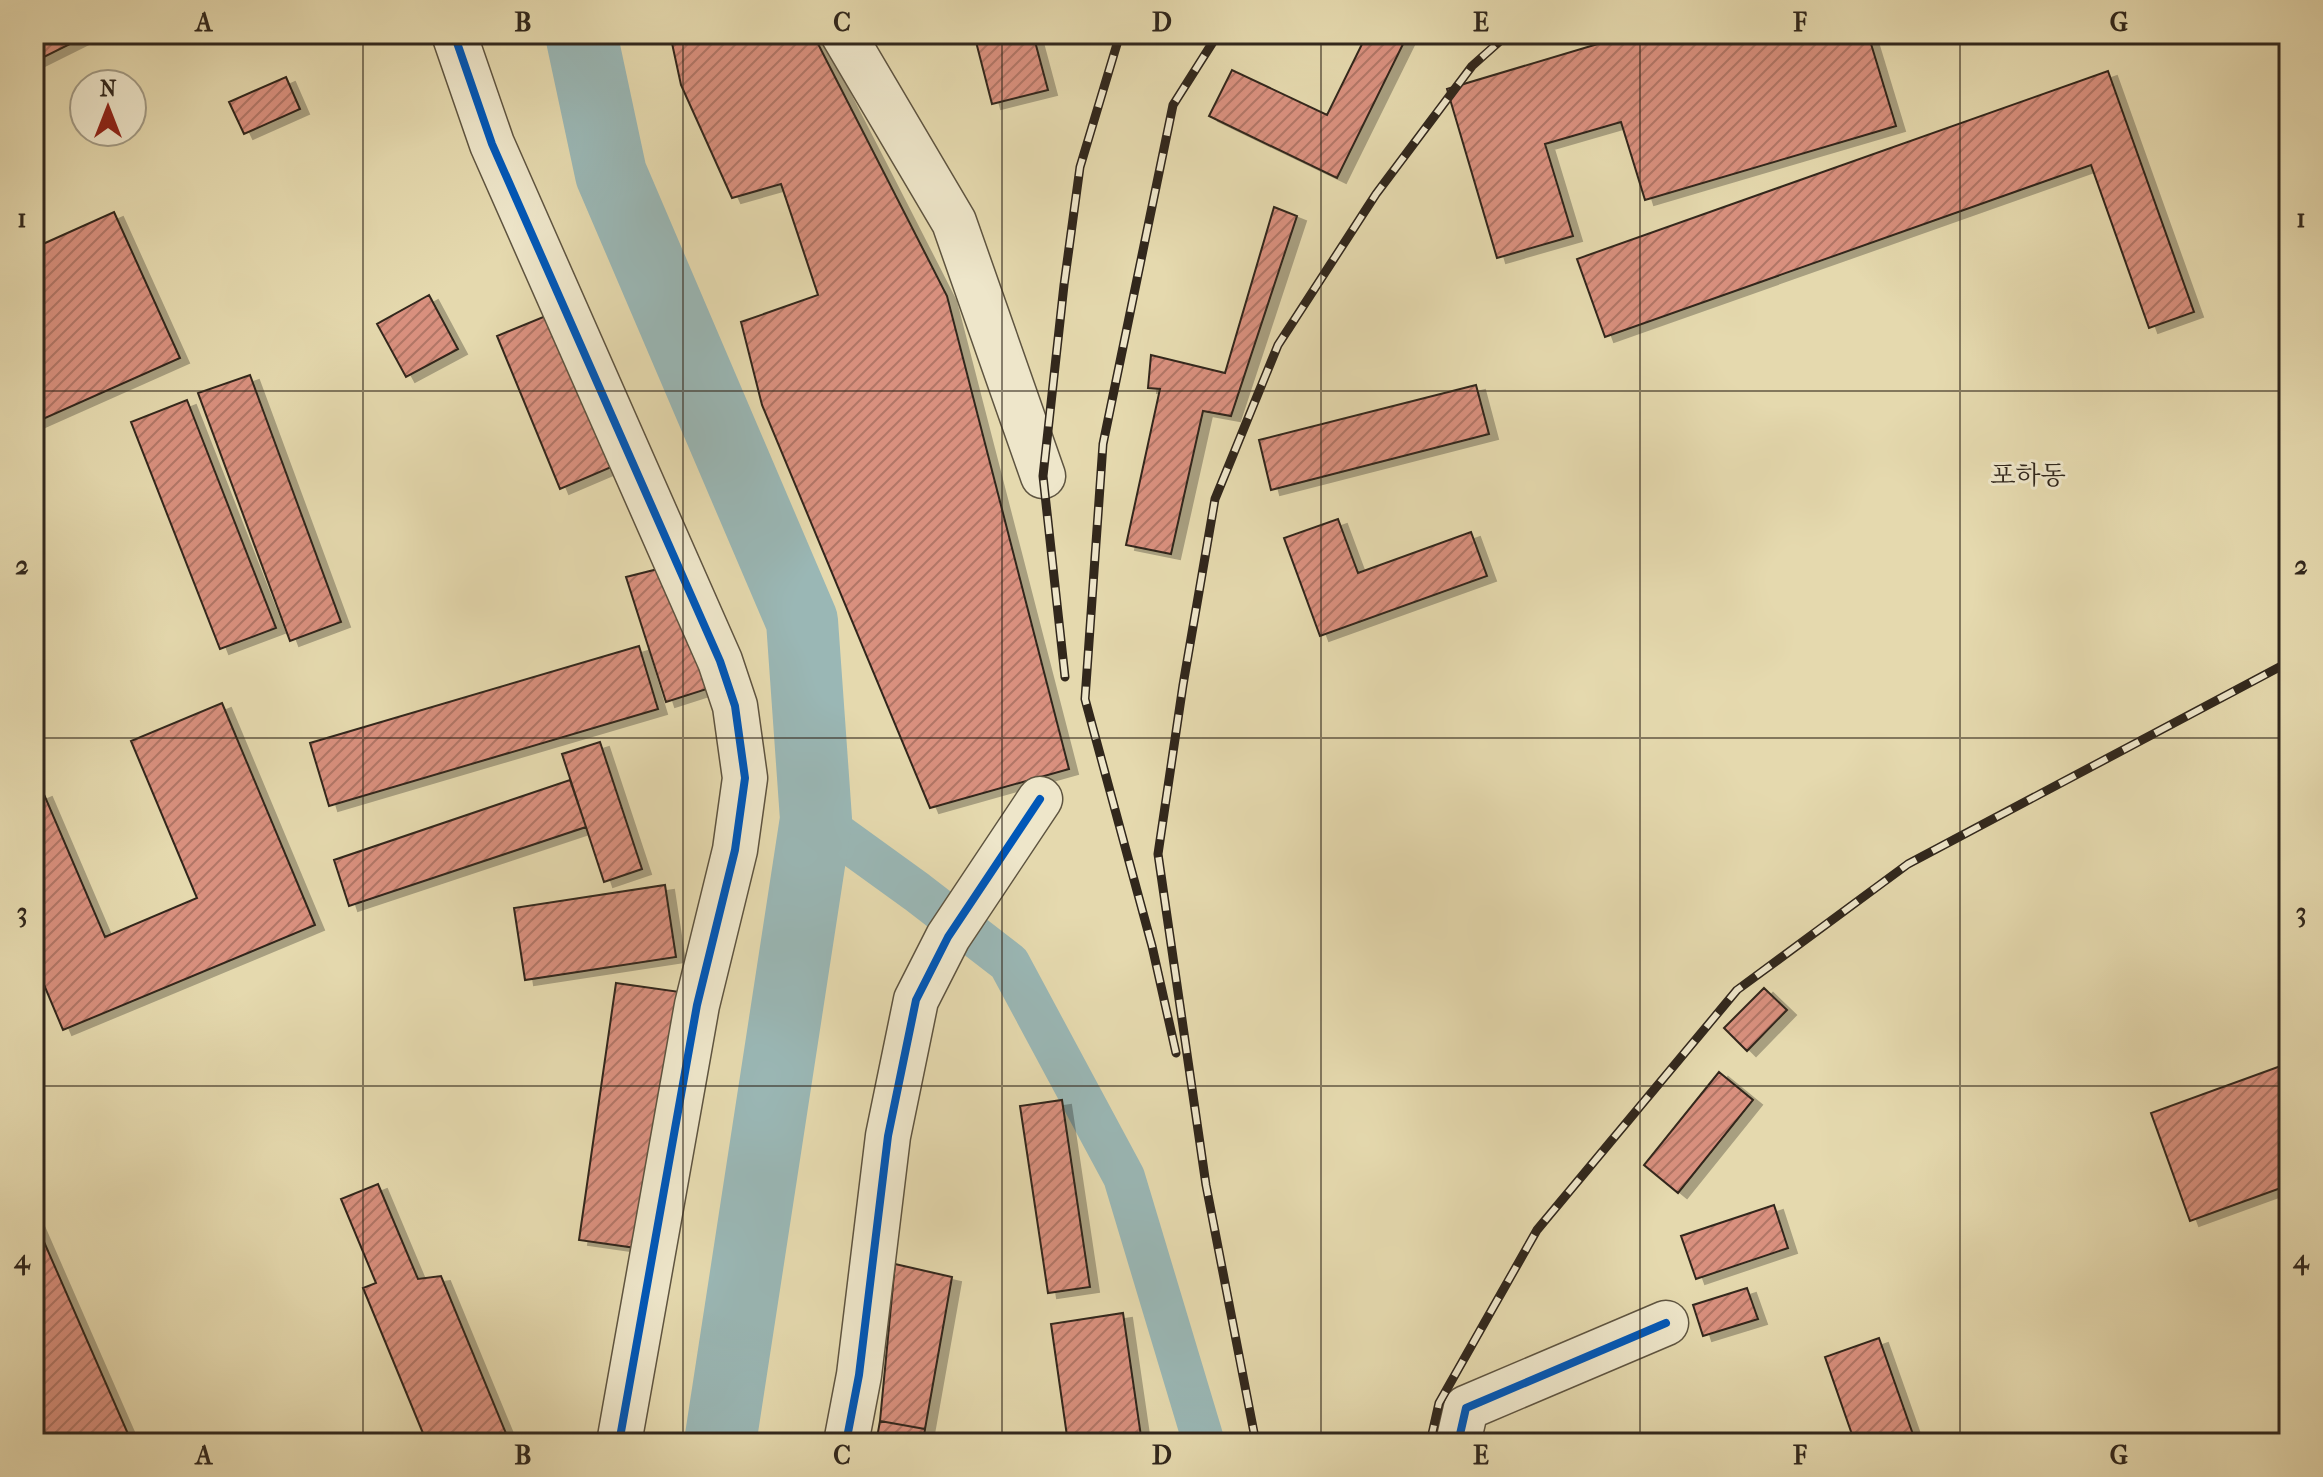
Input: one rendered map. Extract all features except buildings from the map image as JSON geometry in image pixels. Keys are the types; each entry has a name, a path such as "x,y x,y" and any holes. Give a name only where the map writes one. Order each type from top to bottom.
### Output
{"street":[{"path":"454,34 492,144 720,661 735,706 745,778 735,850 697,1005 619,1443"},
{"path":"843,34 954,222 1043,476"},
{"path":"846,1443 859,1375 888,1136 916,1000 948,937 1040,799"},
{"path":"1458,1443 1466,1408 1666,1323"}],"waterway":[{"path":"581,34 611,174 802,621 816,819 720,1443"},
{"path":"816,819 1009,963 1124,1177 1204,1443"}],"railway":[{"path":"1065,677 1043,476 1080,167 1120,34"},
{"path":"1176,1053 1152,946 1085,699 1103,444 1173,105 1218,34"},
{"path":"1256,1443 1206,1185 1158,854 1215,499 1278,345 1376,194 1472,66 1508,34"},
{"path":"1430,1443 1439,1403 1537,1230 1737,990 1908,864 2289,662"}],"cycle path":[{"path":"454,34 492,144 720,661 735,706 745,778 735,850 697,1005 619,1443"},
{"path":"846,1443 859,1375 888,1136 916,1000 948,937 1040,799"},
{"path":"1458,1443 1466,1408 1666,1323"}],"district":[{"name":"포하동","path":"2028,475"}]}
